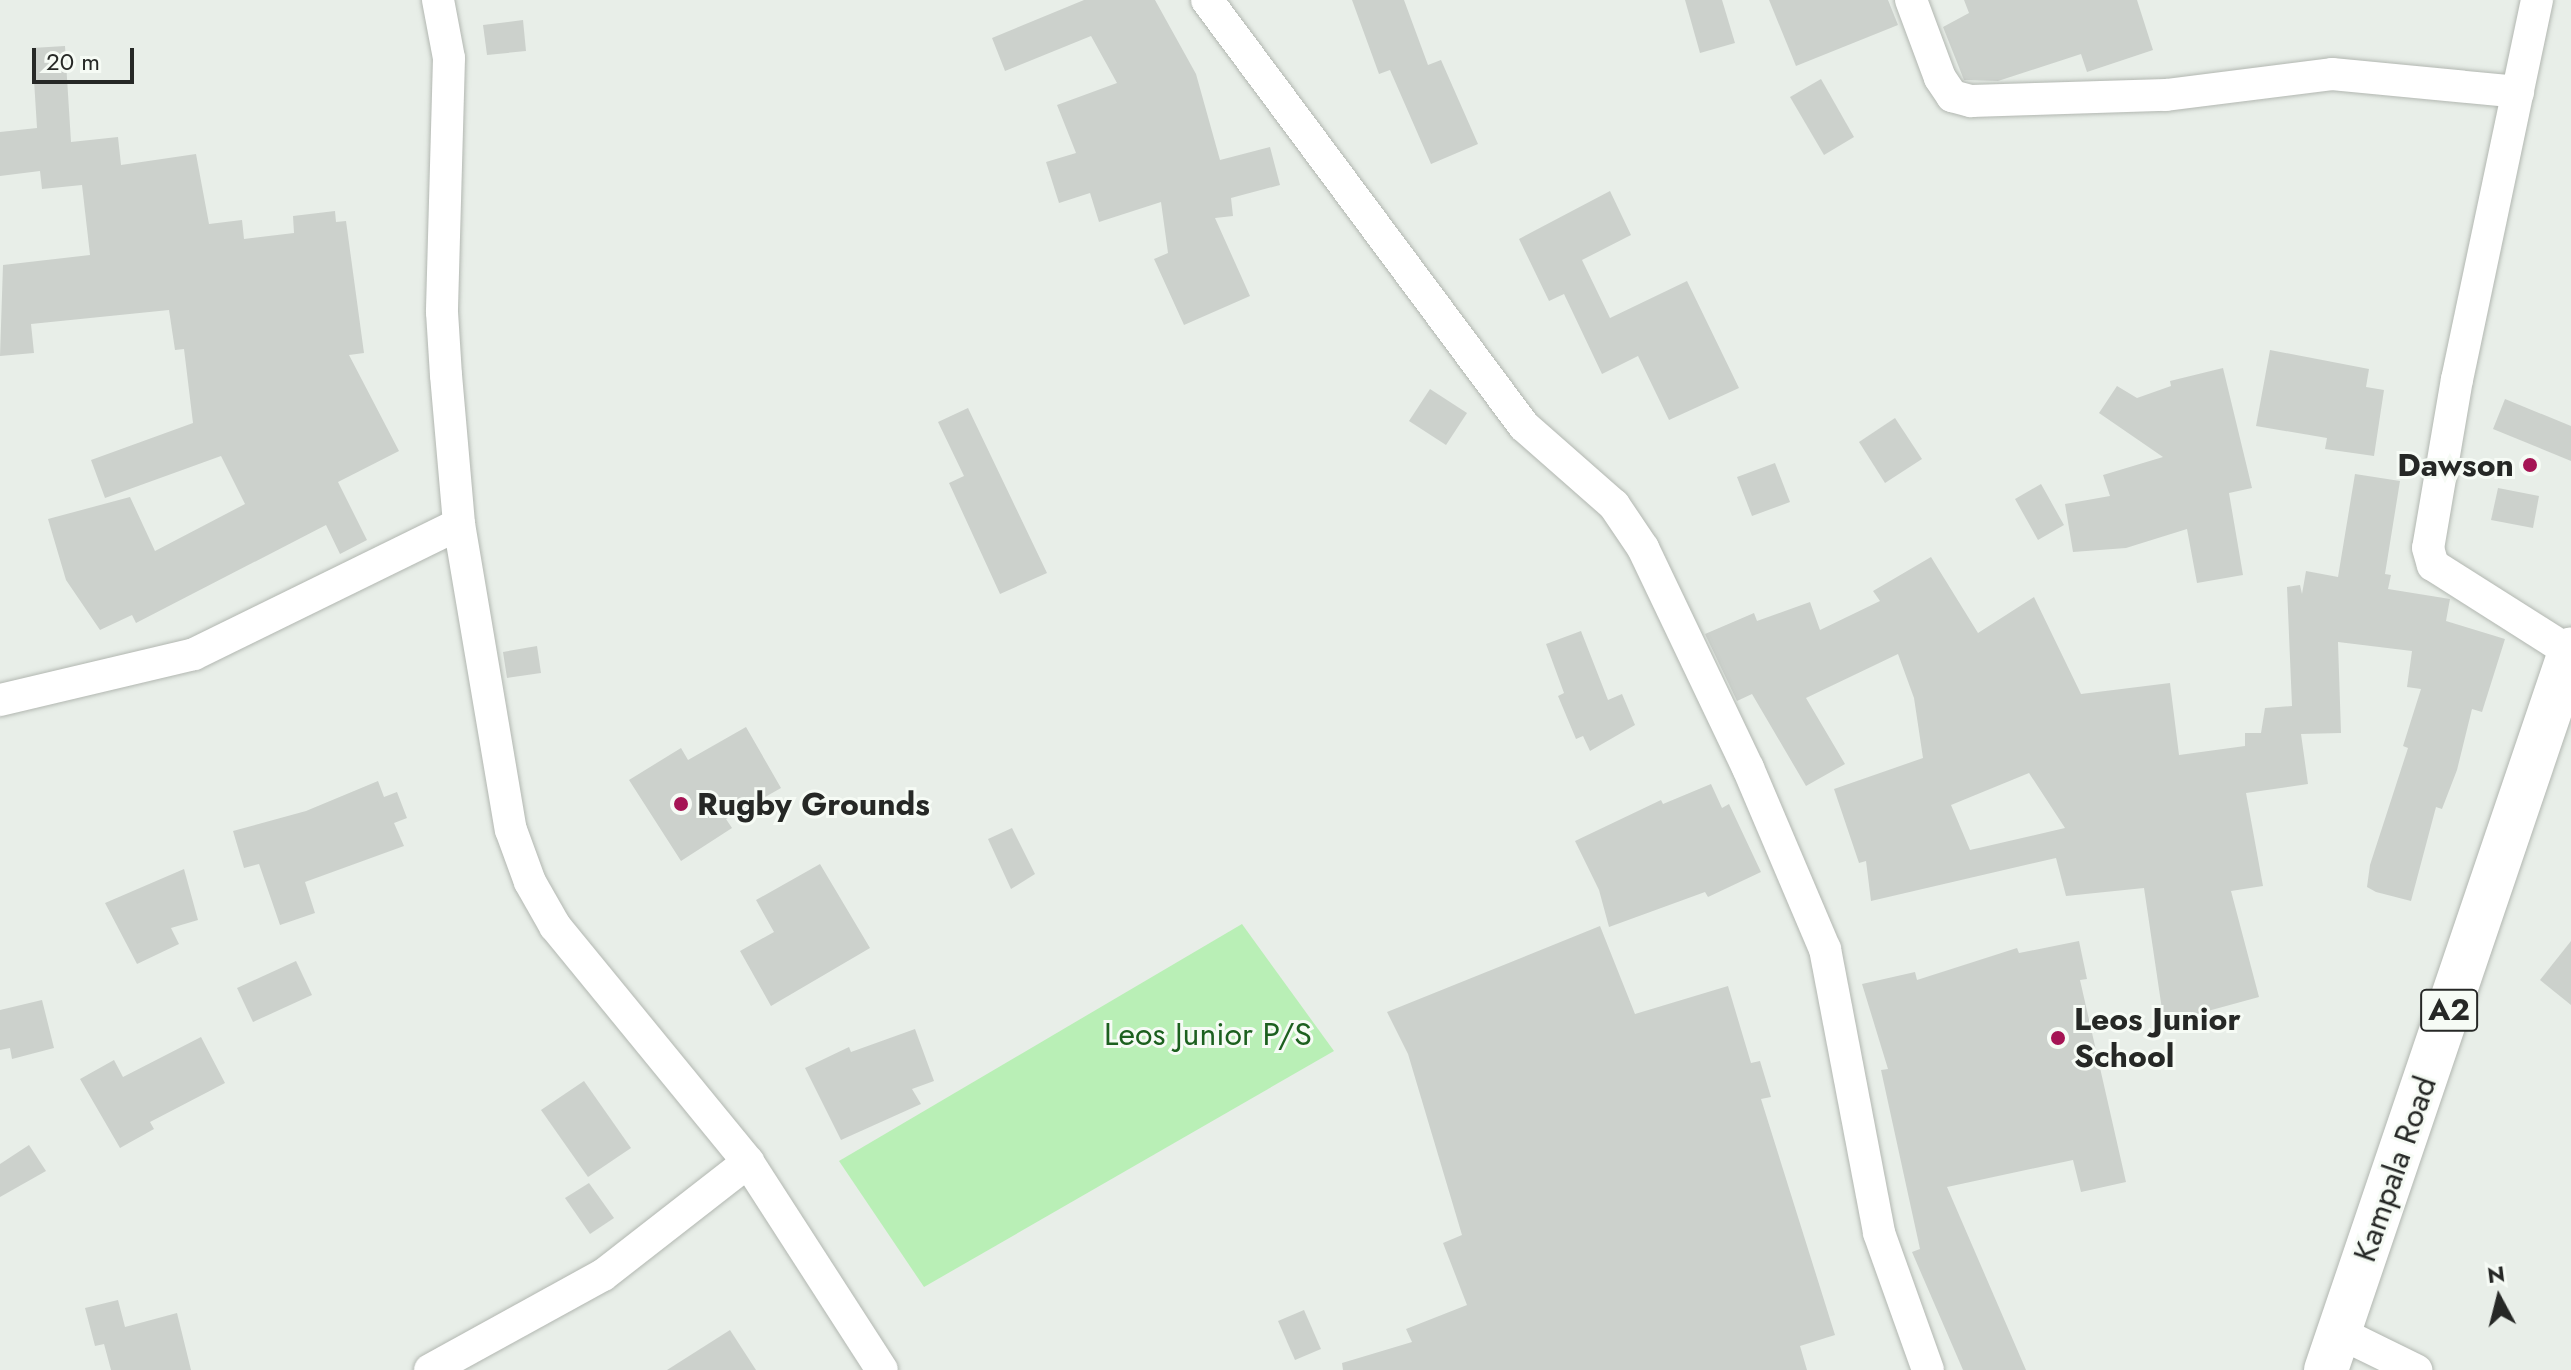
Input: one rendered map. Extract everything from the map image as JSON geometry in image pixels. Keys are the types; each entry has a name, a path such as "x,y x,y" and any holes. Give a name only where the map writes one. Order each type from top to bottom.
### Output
{"main road":[{"name":"Kampala Road","path":"2333,1351 2570,650"}],"street":[{"path":"438,0 449,58 442,312 459,524 511,830 530,882 555,926 748,1162 882,1370"},
{"path":"1207,0 1506,404 1524,426 1614,505 1643,548 1748,768 1825,949 1879,1233 1907,1325 1928,1370"},
{"path":"1911,0 1940,78 1952,96 1971,101 2190,93 2332,74 2518,92"},
{"path":"2537,0 2457,379 2428,548 2433,565 2570,650"},
{"path":"0,700 194,654 459,524"},
{"path":"430,1370 603,1275 748,1162"},
{"path":"2333,1351 2416,1370"}],"green space":[{"name":"Leos Junior P/S","path":"1242,924 1334,1051 924,1287 839,1161"}],"building":[{"path":"1084,0 1155,0 1196,74 1220,160 1270,147 1280,185 1231,198 1233,216 1215,218 1250,296 1184,325 1154,259 1168,253 1161,202 1099,222 1090,193 1059,203 1046,162 1076,153 1057,105 1117,83 1091,36 1005,71 992,38"},
{"path":"1352,0 1404,0 1428,65 1441,60 1478,144 1431,164 1390,70 1379,74"},
{"path":"1685,0 1722,0 1735,43 1700,53"},
{"path":"1769,0 1888,0 1898,25 1796,66"},
{"path":"1964,0 2137,0 2153,50 2087,72 2081,54 1998,81 1964,80 1943,27 1969,13"},
{"path":"523,20 526,51 487,55 483,25"},
{"path":"65,46 71,142 118,137 121,165 196,154 209,224 242,220 244,239 294,233 293,216 335,211 336,222 346,221 364,353 349,355 399,451 338,482 367,540 340,554 326,525 136,623 132,615 100,630 66,580 48,519 130,497 155,551 245,504 221,456 105,498 91,460 193,423 184,349 175,350 169,310 31,324 34,353 0,356 3,265 90,255 82,185 42,189 40,171 0,176 0,132 37,128 32,48"},
{"path":"1821,79 1854,137 1824,155 1790,97"},
{"path":"1610,191 1631,235 1582,260 1610,318 1687,281 1739,388 1669,420 1638,356 1602,374 1564,294 1549,301 1519,239"},
{"path":"2270,350 2369,369 2366,387 2384,390 2374,456 2325,449 2327,438 2256,426"},
{"path":"2223,368 2252,488 2229,493 2243,575 2197,583 2187,529 2126,548 2073,552 2065,504 2110,496 2103,475 2163,457 2099,413 2117,386 2137,398 2171,386 2170,381"},
{"path":"1430,389 1467,413 1446,445 1409,421"},
{"path":"2505,399 2571,426 2571,461 2493,429"},
{"path":"968,408 1047,573 1000,594 949,483 964,476 938,422"},
{"path":"1895,418 1922,459 1885,483 1859,442"},
{"path":"1775,463 1790,502 1752,516 1737,477"},
{"path":"2355,474 2400,481 2385,574 2391,575 2388,589 2450,599 2446,621 2505,639 2482,712 2472,709 2457,770 2442,809 2436,807 2411,901 2367,887 2370,865 2408,748 2403,746 2421,689 2407,687 2412,651 2338,642 2341,733 2301,734 2308,784 2246,793 2263,886 2231,891 2259,997 2164,1023 2144,888 2066,896 2056,858 1871,901 1866,861 1859,863 1834,789 1923,758 1914,698 1898,654 1806,698 1845,764 1806,786 1752,694 1737,701 1705,634 1754,613 1757,621 1810,602 1820,630 1880,601 1873,591 1931,557 1978,633 2034,597 2081,694 2170,683 2179,755 2245,746 2245,733 2261,733 2265,708 2292,706 2287,587 2300,585 2302,594 2306,571 2338,577","holes":["2029,773 2065,828 1970,850 1951,805"]},
{"path":"2041,484 2064,525 2038,540 2015,499"},
{"path":"2498,488 2539,496 2533,528 2491,520"},
{"path":"1581,631 1608,700 1622,694 1635,725 1590,751 1583,736 1576,739 1558,696 1564,693 1546,644"},
{"path":"537,646 541,673 507,678 503,652"},
{"path":"746,727 781,788 726,819 732,828 681,861 629,780 681,748 688,760"},
{"path":"378,781 384,797 397,792 407,818 394,823 404,846 305,882 315,913 280,925 259,864 244,868 233,831 306,811"},
{"path":"1711,784 1722,808 1729,804 1761,872 1708,897 1705,892 1609,927 1599,890 1575,841 1661,800 1663,804"},
{"path":"1012,828 1035,874 1011,889 988,839"},
{"path":"820,864 870,948 771,1006 740,951 774,932 756,900"},
{"path":"184,869 198,920 171,928 179,944 137,964 105,903"},
{"path":"1600,926 1635,1014 1728,986 1751,1063 1760,1061 1771,1097 1761,1099 1835,1335 1800,1346 1807,1370 1343,1370 1342,1363 1412,1342 1406,1329 1467,1305 1443,1243 1462,1235 1408,1054 1387,1012"},
{"path":"2079,941 2087,979 2080,980 2126,1182 2081,1192 2073,1160 1947,1187 2026,1370 1963,1370 1912,1252 1920,1249 1881,1070 1888,1069 1862,984 1915,972 1917,980 2017,948 2019,953"},
{"path":"2571,941 2571,1005 2540,980"},
{"path":"296,961 312,995 253,1022 237,988"},
{"path":"42,1000 54,1048 12,1059 10,1048 0,1050 0,1010"},
{"path":"915,1029 934,1081 912,1089 921,1104 841,1140 805,1068 849,1047 851,1052"},
{"path":"201,1037 225,1083 150,1122 154,1129 120,1148 80,1079 114,1060 123,1077"},
{"path":"584,1081 631,1148 588,1177 541,1110"},
{"path":"29,1145 46,1171 0,1197 0,1164"},
{"path":"589,1183 614,1218 590,1234 565,1198"},
{"path":"118,1300 125,1327 177,1313 191,1370 111,1370 104,1344 95,1346 85,1308"},
{"path":"1304,1310 1321,1349 1295,1360 1278,1321"},
{"path":"730,1330 756,1370 667,1370"}],"place":[{"name":"Dawson","path":"2530,465"},
{"name":"Rugby Grounds","path":"681,804"},
{"name":"Leos Junior School","path":"2058,1038"}]}
